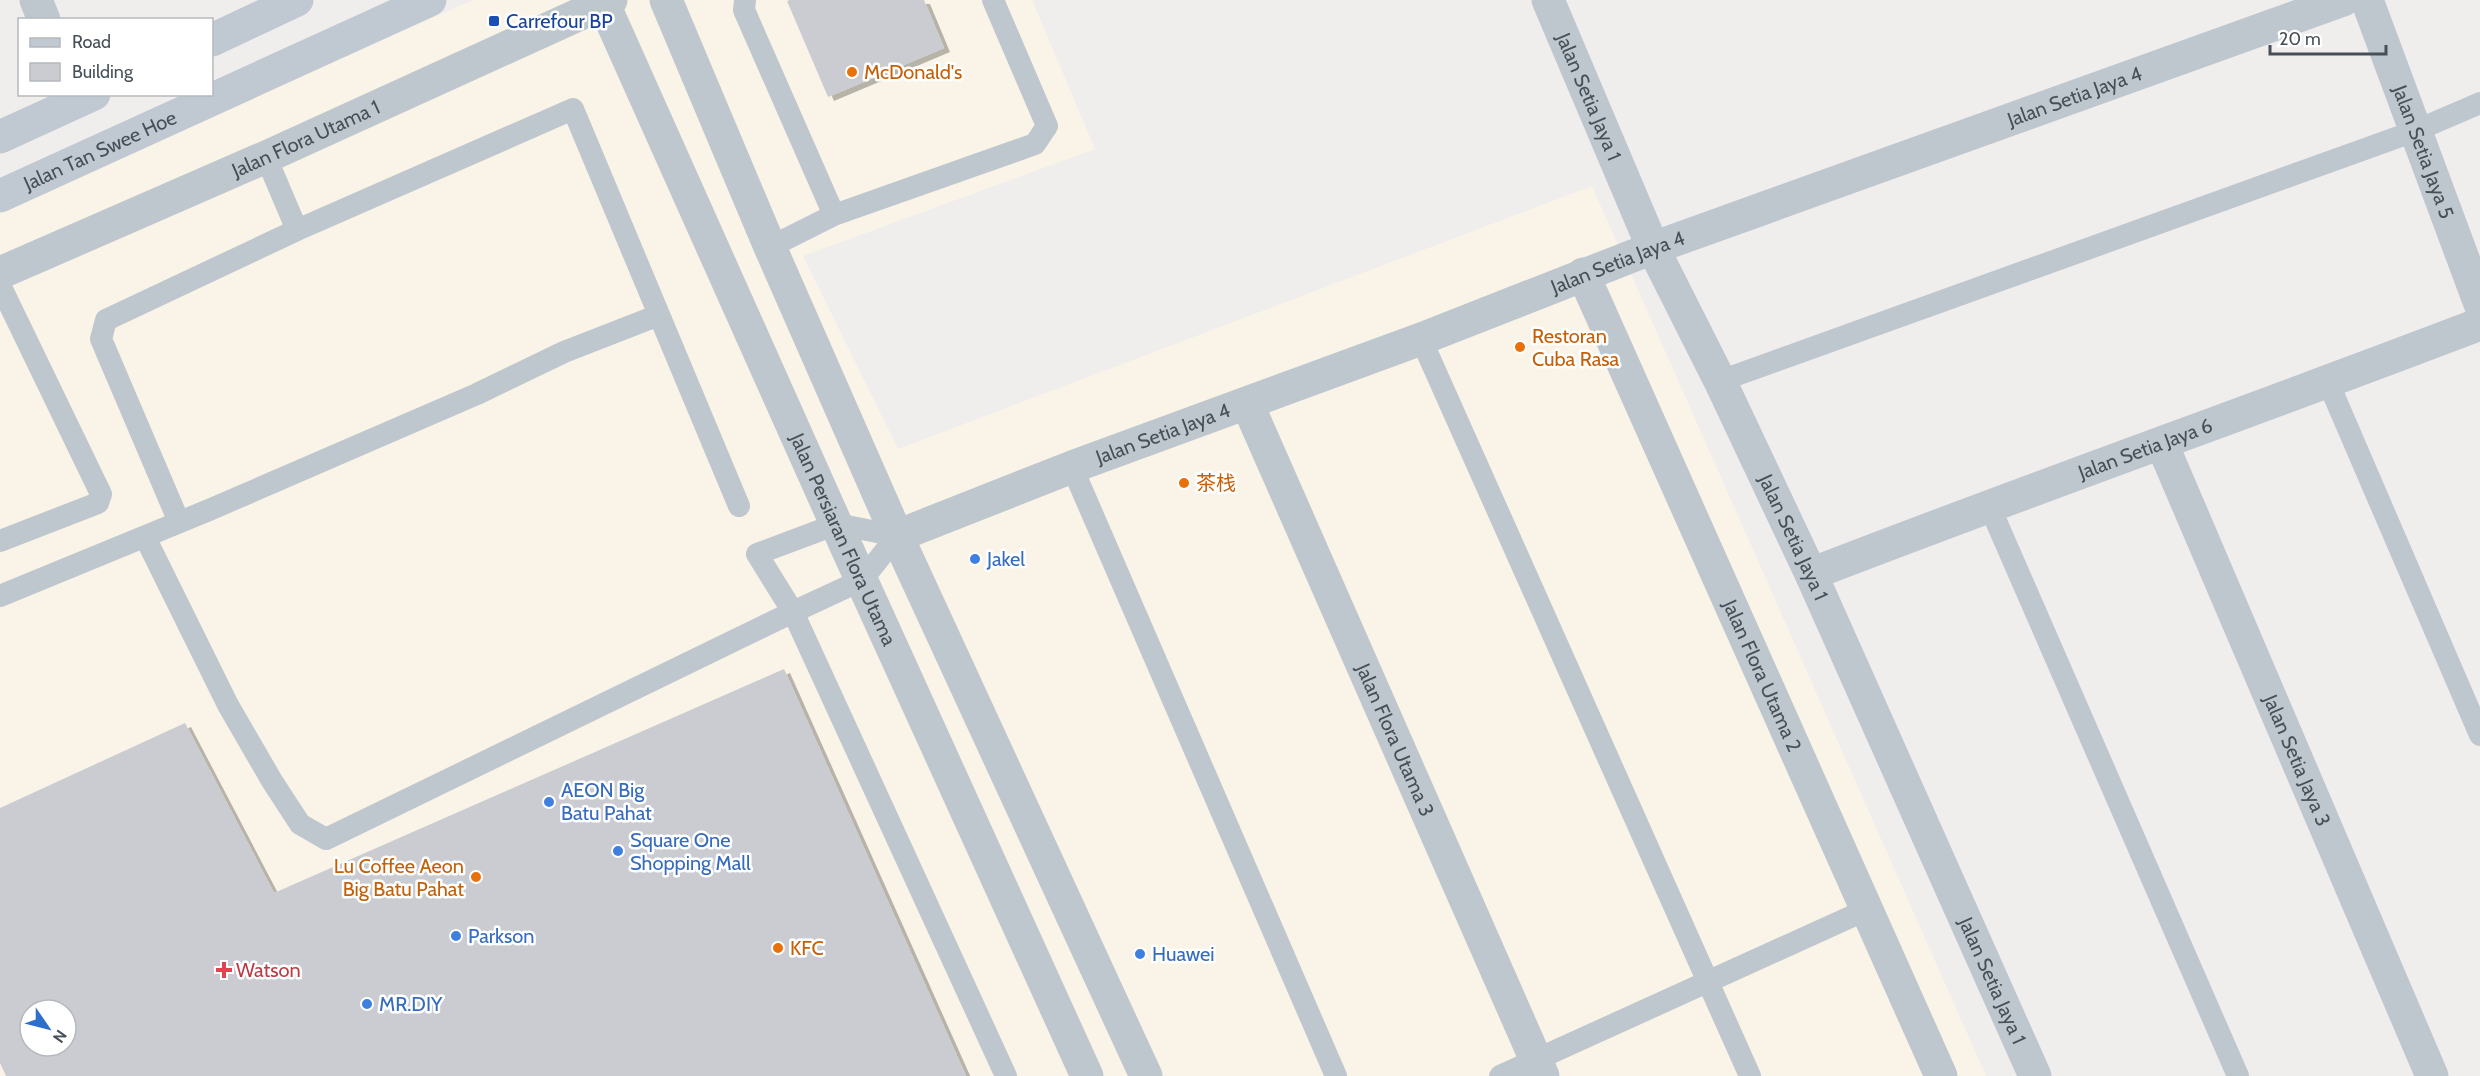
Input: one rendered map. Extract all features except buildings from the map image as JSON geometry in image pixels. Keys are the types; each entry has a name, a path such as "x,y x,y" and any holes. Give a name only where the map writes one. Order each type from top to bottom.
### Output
{"main road":[{"path":"213,40 297,0"},
{"name":"Jalan Tan Swee Hoe","path":"0,196 430,0"},
{"path":"0,137 83,97"}],"street":[{"path":"36,0 43,18"},
{"path":"666,0 770,247 897,536 1146,1076"},
{"name":"Jalan Setia Jaya 1","path":"1548,0 1653,248 1720,381 1811,574 2035,1076"},
{"name":"Jalan Setia Jaya 4","path":"897,536 1072,467 1421,339 1653,248 2343,0"},
{"name":"Jalan Setia Jaya 5","path":"2367,0 2480,304"},
{"name":"Jalan Flora Utama 1","path":"0,273 266,157 606,1"},
{"name":"Jalan Persiaran Flora Utama","path":"606,1 862,580 1087,1076"},
{"name":"Jalan Flora Utama 2","path":"1583,274 1941,1076"},
{"name":"Jalan Setia Jaya 6","path":"1811,574 1989,505 2162,444 2480,324"},
{"name":"Jalan Flora Utama 3","path":"1247,403 1540,1068"},
{"name":"Jalan Setia Jaya 3","path":"2162,444 2432,1076"}],"lane":[{"path":"746,0 744,10 834,215"},
{"path":"770,247 834,215 1035,144 1047,126 993,0"},
{"path":"1720,381 2415,131 2480,103"},
{"path":"179,522 101,339 106,320 297,230 573,109 739,506"},
{"path":"266,157 297,230"},
{"path":"0,285 101,494 98,503 0,541"},
{"path":"0,596 209,510 477,394 564,352 659,315"},
{"path":"1421,339 1750,1076"},
{"path":"2328,382 2480,735"},
{"path":"1072,467 1336,1076"},
{"path":"1989,505 2238,1076"},
{"path":"145,537 228,705 272,781 300,824 327,839 793,612 862,580 897,536 837,524 757,555 793,612 1006,1076"},
{"path":"1500,1076 1540,1068 1709,981 1868,909"}],"shaded area":[{"path":"473,0 1032,0 1095,149 803,256 898,449 1592,186 1986,1076 0,1076 0,210"}],"place":[{"name":"Carrefour BP","path":"494,21"},
{"name":"McDonald's","path":"852,72"},
{"name":"Restoran Cuba Rasa","path":"1520,347"},
{"name":"茶栈","path":"1184,483"},
{"name":"Jakel","path":"975,559"},
{"name":"AEON Big Batu Pahat","path":"549,802"},
{"name":"Square One Shopping Mall","path":"618,851"},
{"name":"Lu Coffee Aeon Big Batu Pahat","path":"476,877"},
{"name":"Parkson","path":"456,936"},
{"name":"KFC","path":"778,948"},
{"name":"Huawei","path":"1140,954"},
{"name":"Watson","path":"224,970"},
{"name":"MR.DIY","path":"367,1004"}]}
